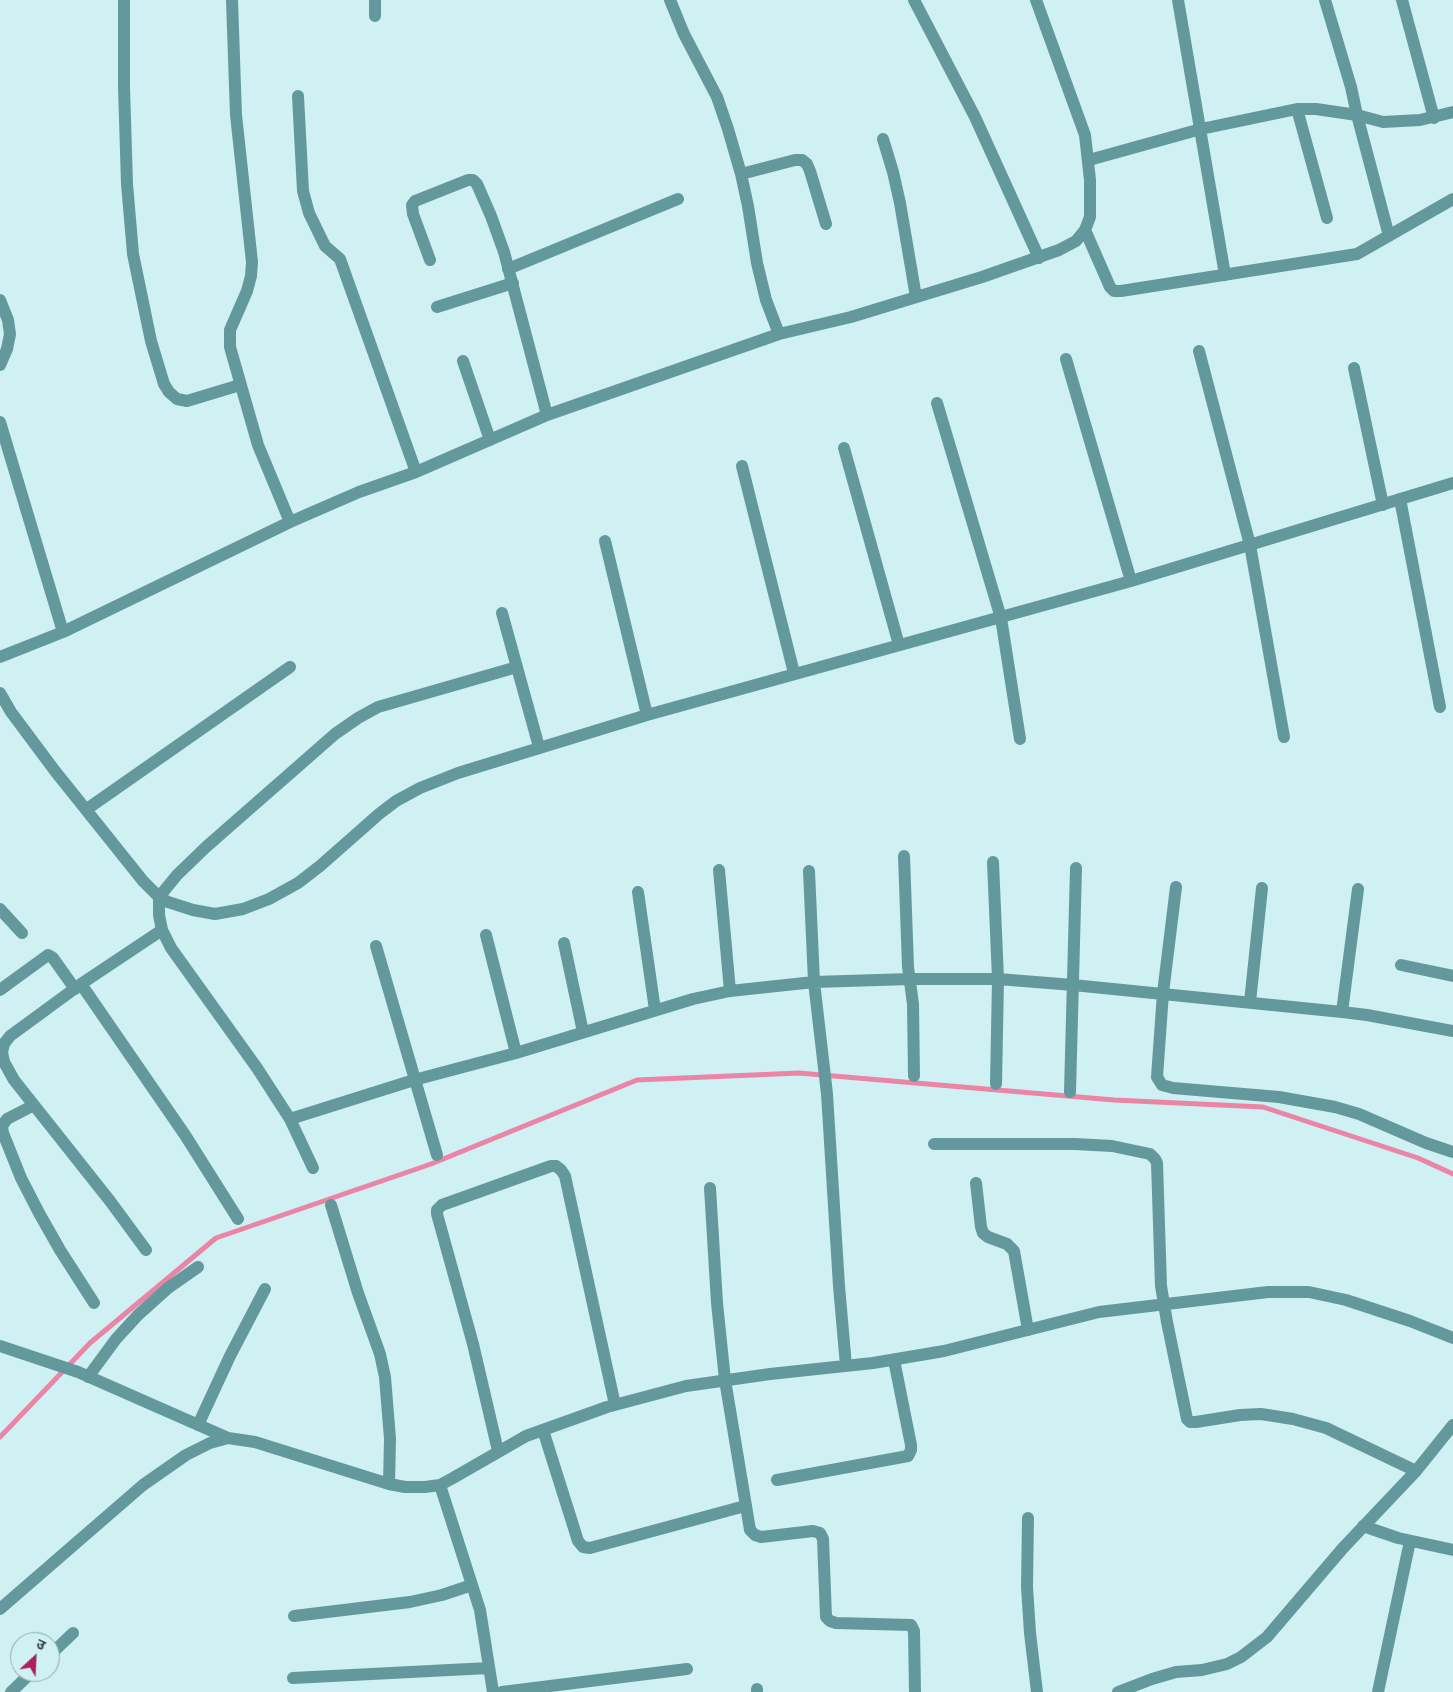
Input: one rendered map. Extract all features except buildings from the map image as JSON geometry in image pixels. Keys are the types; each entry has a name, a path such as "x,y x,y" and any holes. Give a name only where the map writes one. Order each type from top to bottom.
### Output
{"street":[{"path":"124,0 127,184 133,254 151,341 164,384 177,399 187,401 241,390"},
{"path":"232,0 236,115 252,262 248,291 230,330 230,347 258,445 290,522"},
{"path":"375,0 375,16"},
{"path":"670,0 684,34 717,97 741,174 757,263 766,300 779,334"},
{"path":"914,0 976,117 1039,258"},
{"path":"0,657 63,632 290,522 360,492 416,472 547,415 779,334 851,318 1039,258 1076,241 1085,230 1090,217 1089,160 1085,135 1036,0"},
{"path":"1178,0 1225,275"},
{"path":"1325,0 1351,86 1389,236"},
{"path":"1402,0 1434,118"},
{"path":"298,96 303,191 309,213 325,246 340,259 416,472"},
{"path":"1089,160 1201,129 1297,109 1316,109 1395,123 1434,118 1453,112"},
{"path":"1297,109 1327,218"},
{"path":"883,139 900,202 916,297"},
{"path":"741,174 794,160 802,160 807,164 810,171 826,224"},
{"path":"430,260 413,214 412,205 415,202 468,180 473,180 477,184 491,216 513,283 547,415"},
{"path":"508,268 678,199"},
{"path":"1085,230 1110,287 1114,291 1121,291 1357,254 1453,199"},
{"path":"437,307 513,283"},
{"path":"0,300 8,320 10,334 7,349 0,365"},
{"path":"1199,351 1250,545 1284,736"},
{"path":"1066,359 1132,581"},
{"path":"463,361 490,440"},
{"path":"1354,368 1383,505"},
{"path":"938,403 1001,618 1020,739"},
{"path":"0,422 63,632"},
{"path":"844,448 899,645"},
{"path":"742,466 794,673"},
{"path":"0,693 11,712 56,771 143,881 158,897 193,910 216,914 243,909 270,898 298,883 396,801 420,788 458,774 647,714 1132,581 1453,483"},
{"path":"1400,499 1440,707"},
{"path":"605,541 647,714"},
{"path":"502,613 539,747"},
{"path":"87,809 290,667"},
{"path":"313,1168 290,1119 257,1068 172,948 162,930 158,915 158,897 177,875 206,847 335,734 358,718 386,705 517,667"},
{"path":"904,856 913,1004 914,1076"},
{"path":"993,862 998,979 996,1084"},
{"path":"1070,1092 1076,868"},
{"path":"719,870 730,991"},
{"path":"809,871 814,982 827,1094 846,1366"},
{"path":"1176,887 1163,993 1157,1077 1162,1085 1173,1088 1279,1097 1335,1107 1359,1114 1426,1143 1453,1152"},
{"path":"1250,1002 1262,888"},
{"path":"1342,1012 1358,889"},
{"path":"638,892 655,1010"},
{"path":"0,909 22,934"},
{"path":"146,1250 110,1201 14,1080 4,1062 2,1052 4,1044 10,1036 78,986 162,930"},
{"path":"486,935 516,1053"},
{"path":"564,944 583,1032"},
{"path":"376,946 437,1155"},
{"path":"0,990 48,955 53,958 78,986 185,1135 238,1219"},
{"path":"1401,965 1453,976"},
{"path":"290,1119 414,1080 516,1053 655,1010 730,991 814,982 998,979 1163,993 1342,1012 1453,1031"},
{"path":"34,1105 7,1119 2,1126 3,1134 21,1178 39,1213 94,1303"},
{"path":"934,1144 1075,1144 1112,1146 1150,1154 1157,1163 1161,1286 1185,1415 1190,1422 1261,1414 1293,1418 1326,1428 1416,1471"},
{"path":"498,1451 437,1214 437,1210 442,1205 551,1166 556,1166 561,1170 565,1176 615,1405"},
{"path":"976,1183 981,1227 984,1233 988,1237 1007,1244 1014,1251 1028,1330"},
{"path":"710,1188 717,1303 725,1380 748,1524 755,1535 761,1537 813,1531 820,1533 823,1539 825,1612 826,1617 830,1621 909,1624 913,1626 914,1692"},
{"path":"332,1205 358,1293 380,1354 385,1377 390,1439 389,1484"},
{"path":"83,1375 138,1315 168,1288 198,1267"},
{"path":"198,1425 230,1356 265,1289"},
{"path":"0,1346 83,1375 228,1438 255,1442 389,1484 425,1488 440,1485 526,1436 615,1405 686,1386 894,1360 944,1351 1099,1312 1268,1292 1309,1292 1346,1300 1410,1321 1453,1338"},
{"path":"776,1480 908,1456 912,1446 894,1360"},
{"path":"1118,1692 1176,1672 1202,1670 1227,1664 1241,1657 1267,1637 1363,1526 1416,1471 1453,1425"},
{"path":"543,1430 578,1541 583,1547 590,1548 745,1506"},
{"path":"0,1609 143,1485 186,1455 210,1443 228,1438"},
{"path":"440,1485 480,1610 493,1692"},
{"path":"1028,1518 1028,1596 1037,1692"},
{"path":"1363,1526 1410,1541 1453,1550"},
{"path":"1378,1692 1410,1541"},
{"path":"294,1616 410,1602 442,1596 472,1585"},
{"path":"60,1646 74,1633"},
{"path":"293,1678 489,1668"},
{"path":"502,1692 687,1669"},
{"path":"11,1692 22,1682"}],"waterway":[{"path":"0,1437 90,1343 216,1238 431,1164 637,1080 799,1073 1114,1100 1263,1107 1418,1158 1453,1174"}]}
